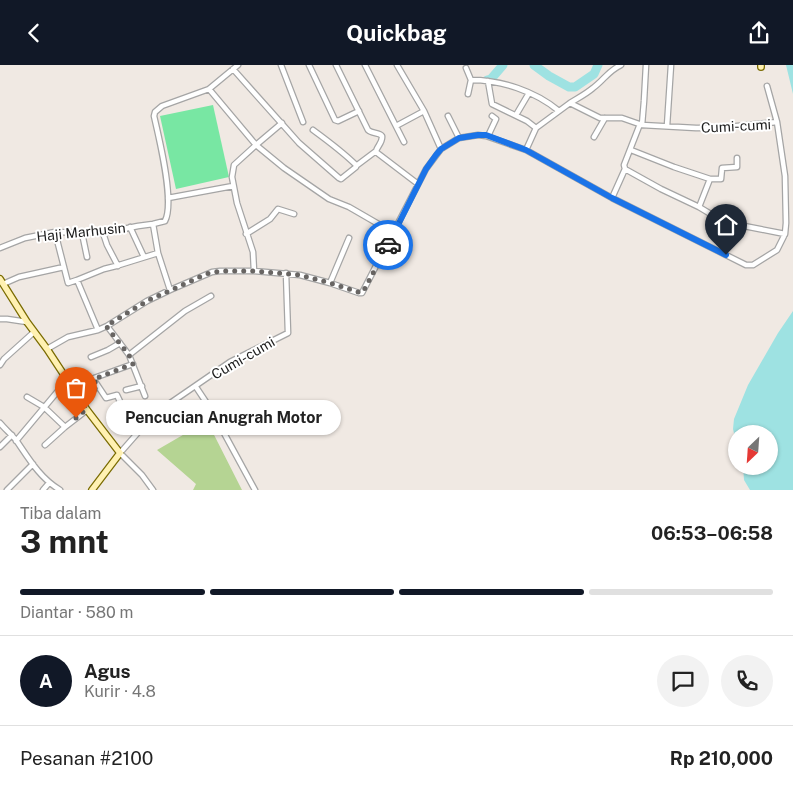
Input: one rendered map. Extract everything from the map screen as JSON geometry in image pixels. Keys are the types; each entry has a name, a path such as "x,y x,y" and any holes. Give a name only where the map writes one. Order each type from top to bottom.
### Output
{"main road":[{"path":"1,281 87,409 120,453 92,490"}],"street":[{"path":"170,290 158,253 152,224 165,221 168,213 168,187 154,114 162,106 209,89 238,65"},
{"path":"281,65 303,122"},
{"path":"309,65 335,120 338,121 359,111"},
{"path":"233,69 299,143 341,179 376,151 383,139 380,134 369,131 336,65"},
{"path":"365,65 404,142"},
{"path":"397,65 424,111 441,149"},
{"path":"526,150 536,128 558,111 594,88 614,67 621,65"},
{"path":"612,198 641,125 646,65"},
{"path":"667,126 671,65"},
{"path":"466,68 471,80 468,95"},
{"path":"471,80 507,85 529,93 550,104 558,111"},
{"path":"488,81 492,103 536,128"},
{"path":"767,86 777,122"},
{"path":"209,89 256,145 284,168 329,199 349,207 394,233"},
{"path":"516,115 529,93"},
{"name":"Cumi-cumi","path":"196,387 230,363 288,333 286,273 330,283 359,293 363,292 426,169 441,149 459,138 478,135 488,136 526,150 612,198 749,265 753,265 777,250 784,234 786,223 785,176 777,122 718,128 641,125 622,118 596,116 570,103"},
{"path":"396,126 424,111"},
{"path":"448,116 459,138"},
{"path":"488,136 496,119 492,116"},
{"path":"594,137 604,118"},
{"path":"254,271 253,252 233,186 232,171 234,165 282,123"},
{"path":"313,131 336,147 356,166"},
{"path":"631,149 674,167 710,179 721,179 722,168 737,167 737,158"},
{"path":"376,151 418,185"},
{"path":"625,169 714,216 739,225 784,234"},
{"path":"699,207 710,179"},
{"path":"168,198 233,186"},
{"path":"246,234 270,219 278,209 294,215"},
{"name":"Haji Marhusin","path":"0,248 25,238 55,232 103,233 152,224"},
{"path":"130,227 144,257"},
{"path":"55,232 67,283 77,281 104,269 158,253"},
{"path":"82,233 87,257"},
{"path":"103,233 118,266"},
{"path":"330,283 349,238"},
{"path":"1,281 64,267"},
{"path":"47,349 68,337 98,330 147,301 206,274 220,271 286,273"},
{"path":"77,281 98,330"},
{"path":"129,355 185,311 211,296"},
{"path":"0,319 27,322"},
{"path":"106,326 129,355 146,396"},
{"path":"0,365 4,359 34,332"},
{"path":"91,357 120,343"},
{"path":"133,364 94,380 106,398 117,395 120,404 127,414 142,428"},
{"path":"16,441 68,379"},
{"path":"126,390 142,386"},
{"path":"80,398 98,387"},
{"path":"153,490 142,475 120,453 142,428 166,406 196,387 212,411 256,490"},
{"path":"27,397 44,407 65,427"},
{"path":"45,445 87,409"},
{"path":"0,423 12,435 49,483 60,490"},
{"path":"1,443 12,435"},
{"path":"8,490 33,464"},
{"path":"42,490 49,483"}],"green space":[{"path":"213,105 229,177 176,189 160,116"},
{"path":"207,421 242,490 193,490 196,484 157,450"}],"water":[{"path":"786,65 793,65 793,94"},
{"path":"793,311 793,490 750,490 744,480 744,475 778,475 778,425 733,425 734,419 748,385"}],"waterway":[{"path":"487,80 491,79 503,65"},
{"path":"534,65 569,87 575,87 594,74 598,65"}],"way so far":[{"path":"76,418 87,409 80,398 98,387 94,379 133,364 129,355 106,326 147,301 206,274 220,271 254,271 300,275 361,293 388,245"}],"place":[{"name":"Pencucian Anugrah Motor","path":"76,418"}],"route":[{"path":"388,245 426,169 441,149 459,138 486,135 526,150 612,198 726,255"}]}
